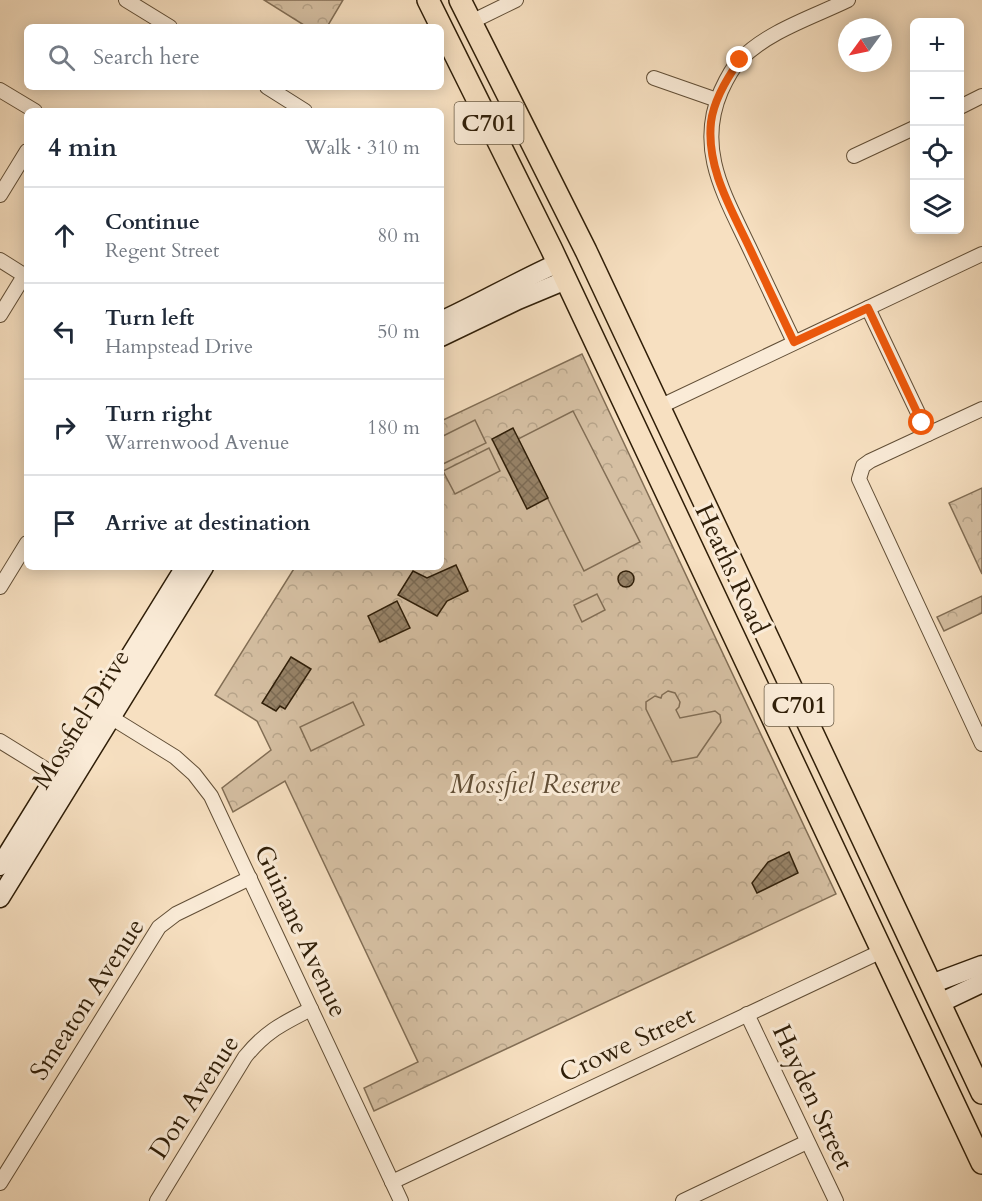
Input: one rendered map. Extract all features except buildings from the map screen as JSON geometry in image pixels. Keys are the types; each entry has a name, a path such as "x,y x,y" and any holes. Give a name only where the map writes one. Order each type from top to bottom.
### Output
{"main road":[{"name":"Heaths Road","path":"428,0 440,24"},
{"name":"Heaths Road","path":"460,0 590,260 982,1094"},
{"name":"Heaths Road","path":"444,32 562,272 982,1163"},
{"path":"562,272 590,260"},
{"path":"632,420 659,407"},
{"path":"904,997 935,994"},
{"path":"913,1016 935,994"}],"street":[{"path":"471,22 516,0"},
{"path":"794,342 724,195 713,165 710,143 711,120 726,79 740,60 757,45 848,0"},
{"path":"132,2 165,24"},
{"path":"654,78 717,100"},
{"path":"0,90 30,108"},
{"path":"272,90 300,108"},
{"path":"964,105 982,96"},
{"path":"854,156 910,130"},
{"path":"0,195 24,156"},
{"path":"659,407 982,254"},
{"path":"0,260 24,275"},
{"path":"444,320 482,302 496,292 562,272"},
{"path":"444,335 562,272"},
{"path":"0,315 24,279"},
{"path":"868,308 928,434"},
{"path":"982,409 853,469 982,744"},
{"path":"0,587 24,548"},
{"name":"Mossfiel Drive","path":"0,866 183,570"},
{"name":"Mossfiel Drive","path":"0,898 202,570"},
{"name":"Guinane Avenue","path":"112,718 175,757 194,774 211,796 401,1201"},
{"path":"0,741 55,775"},
{"name":"Smeaton Avenue","path":"0,1183 159,927 176,914 250,878"},
{"name":"Crowe Street","path":"392,1182 882,951"},
{"path":"935,994 982,965"},
{"path":"935,994 982,982"},
{"name":"Don Avenue","path":"157,1201 245,1057 272,1029 311,1009"},
{"name":"Hayden Street","path":"747,1014 836,1201"},
{"path":"683,1201 807,1142"}],"green space":[{"path":"264,0 343,0 329,24 302,24"},
{"name":"Mossfiel Reserve","path":"582,354 836,894 374,1111 364,1088 418,1062 285,781 233,812 222,788 271,750 257,721 215,695 293,570 444,570 444,420"},
{"path":"573,411 640,542 584,571 518,439"},
{"path":"475,420 486,443 444,464 444,436"},
{"path":"489,448 500,471 455,494 444,470"},
{"path":"982,488 982,574 949,503"},
{"path":"597,594 605,610 582,622 574,605"},
{"path":"982,596 982,613 944,631 937,617"},
{"path":"668,691 675,693 680,702 676,710 680,718 715,711 720,715 721,722 697,757 672,762 646,709 646,702 655,696 661,698"},
{"path":"353,702 364,725 311,751 300,727"}],"route":[{"path":"740,60 726,79 711,120 710,143 713,165 724,195 794,342 868,308 922,423"}]}
